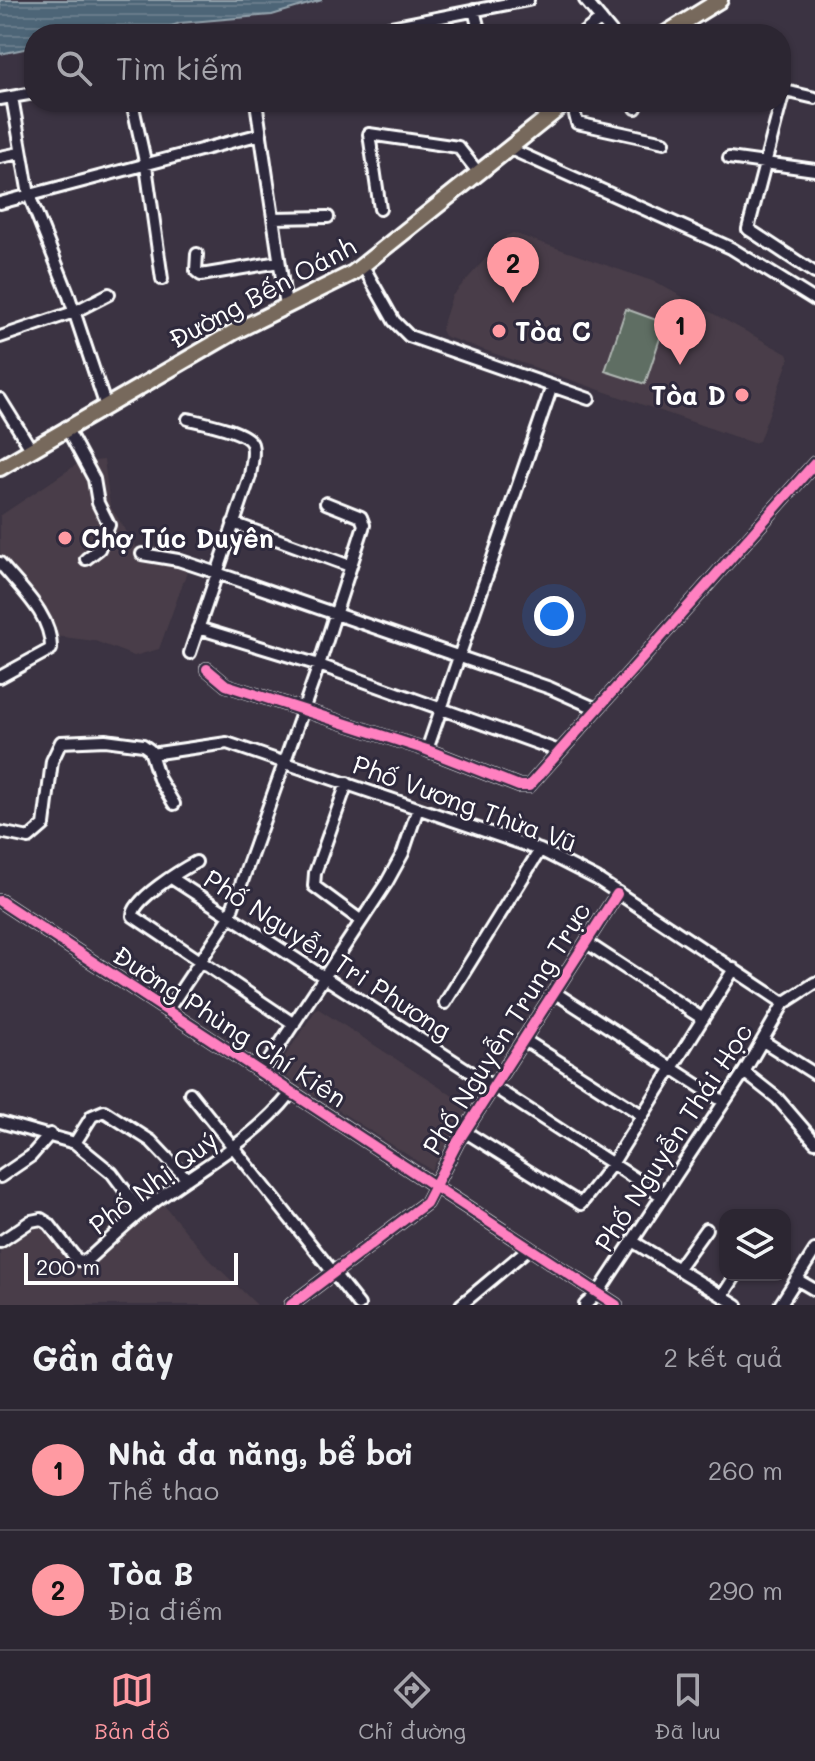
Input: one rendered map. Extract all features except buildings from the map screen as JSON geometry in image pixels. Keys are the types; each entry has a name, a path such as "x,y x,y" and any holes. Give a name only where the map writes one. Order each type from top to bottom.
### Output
{"main road":[{"path":"681,24 720,0"},
{"name":"Đường Bến Oánh","path":"0,468 105,404 363,266 556,112"}],"street":[{"path":"405,24 528,0"},
{"path":"585,0 605,24"},
{"path":"474,10 478,24"},
{"path":"595,24 601,19"},
{"path":"791,92 815,98"},
{"path":"0,99 24,95"},
{"path":"12,97 29,195 105,404"},
{"path":"134,112 146,166 162,279"},
{"path":"258,112 286,306"},
{"path":"573,112 577,123 664,142"},
{"path":"778,112 748,229 815,273"},
{"path":"0,203 261,134"},
{"path":"380,209 369,134 458,147 478,172"},
{"path":"508,148 731,248 815,300"},
{"path":"0,157 20,153"},
{"path":"729,158 815,170"},
{"path":"273,218 328,217"},
{"path":"197,254 196,271 201,275 279,262"},
{"path":"363,266 403,332 589,399"},
{"path":"0,337 74,312 109,294"},
{"path":"427,750 552,386"},
{"path":"0,399 31,449"},
{"path":"188,419 245,436 252,444 250,476 190,653"},
{"path":"66,427 94,479 98,503 109,525 99,549 86,559"},
{"path":"207,669 226,685 304,707 523,787 534,782 815,463"},
{"path":"167,1011 229,918 319,665 350,566 364,520 326,503"},
{"path":"233,523 350,566"},
{"path":"142,554 178,560 217,573 459,657 597,709"},
{"path":"0,563 46,620 51,641 51,649 0,677"},
{"path":"198,628 319,665 559,751"},
{"path":"0,832 29,838 44,825 52,761 61,742 135,742 148,747 159,779 174,804"},
{"name":"Phố Vương Thừa Vũ","path":"151,754 220,742 540,850 580,869 784,1003"},
{"path":"347,783 314,880 318,891 360,920"},
{"path":"261,1073 403,853 418,808"},
{"path":"445,1003 540,850"},
{"path":"196,862 135,906 133,916 294,1024"},
{"name":"Phố Nguyễn Tri Phương","path":"173,879 662,1196"},
{"name":"Phố Nguyễn Trung Trực","path":"291,1305 411,1217 433,1197 440,1171 464,1131 617,894"},
{"name":"Đường Phùng Chí Kiên","path":"0,901 616,1305"},
{"path":"587,943 703,1019"},
{"path":"464,1131 581,1204 612,1164 734,969"},
{"path":"784,1003 815,983"},
{"path":"554,992 724,1102"},
{"name":"Phố Nguyễn Thái Học","path":"585,1305 598,1293 744,1072 784,1003"},
{"path":"523,1039 642,1115"},
{"path":"763,1041 815,1074"},
{"path":"744,1072 777,1098 815,1142"},
{"path":"190,1093 359,1305"},
{"name":"Phố Nhị Quý","path":"0,1242 41,1219 83,1263 141,1212 235,1149 273,1116 291,1093"},
{"path":"75,1143 92,1116 104,1111 151,1141 187,1179"},
{"path":"0,1122 75,1143 112,1173 141,1212"},
{"path":"0,1177 31,1156 50,1134"},
{"path":"678,1268 706,1229"},
{"path":"632,1241 737,1305"},
{"path":"461,1305 529,1248"},
{"path":"780,1305 815,1250"},
{"path":"796,1279 815,1290"},
{"path":"723,1295 732,1281"}],"shaded area":[{"path":"513,233 655,282 787,354 789,359 759,441 753,443 444,336 441,330 452,296 506,236"},
{"name":"Chợ Túc Duyên","path":"104,460 110,506 145,560 188,569 159,649 134,656 95,641 47,635 0,573 0,516 79,463"},
{"path":"317,1008 470,1107 431,1170 276,1070"},
{"path":"162,1203 209,1259 257,1305 0,1305 0,1251 36,1224 46,1225 82,1273"}],"green space":[{"path":"626,309 665,323 645,384 605,371"}],"water":[{"path":"0,0 322,0 272,15 177,24 24,24 24,49 0,54"}],"cycle path":[{"path":"207,669 226,685 427,750 519,786 529,786 815,463"},
{"path":"291,1305 426,1203 457,1143 617,894"},
{"path":"0,901 616,1305"}],"place":[{"name":"Tòa B","path":"513,303"},
{"name":"Tòa C","path":"499,331"},
{"name":"Nhà đa năng, bể bơi","path":"680,365"},
{"name":"Tòa D","path":"742,395"},
{"name":"Chợ Túc Duyên","path":"65,538"}]}
